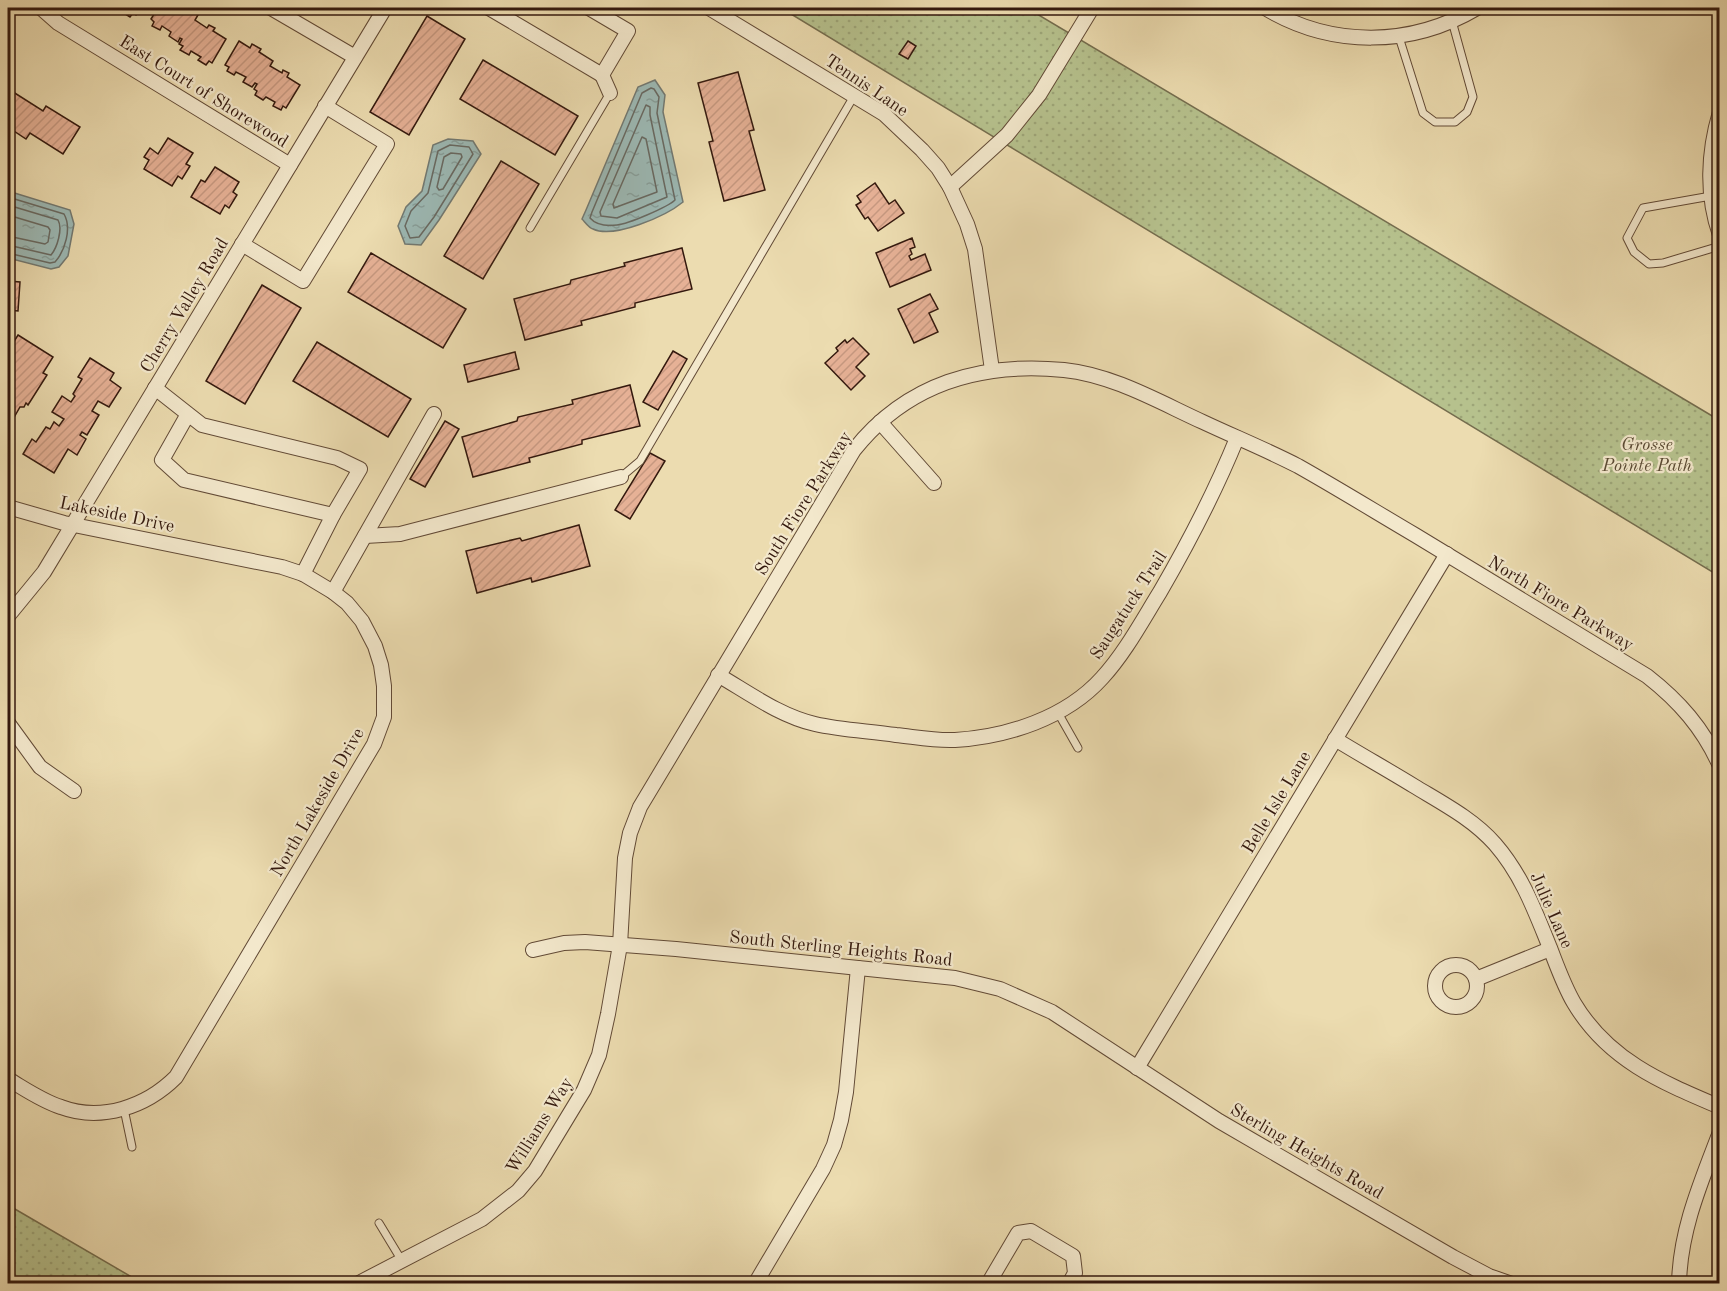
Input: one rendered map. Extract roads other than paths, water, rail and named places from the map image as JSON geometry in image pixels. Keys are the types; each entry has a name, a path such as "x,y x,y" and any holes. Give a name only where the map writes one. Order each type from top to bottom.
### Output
{"street":[{"name":"East Court of Shorewood","path":"41,8 58,23 290,165"},
{"path":"271,8 355,57"},
{"path":"367,8 382,11"},
{"path":"489,8 602,75 610,93"},
{"path":"589,8 628,31 602,75"},
{"name":"Tennis Lane","path":"709,8 884,114 898,125 938,168 950,187 967,224 975,249 992,370"},
{"path":"950,187 1007,135 1039,95 1092,8"},
{"path":"1265,8 1290,20 1356,38 1399,36 1422,31 1452,21 1477,8"},
{"name":"Cherry Valley Road","path":"8,616 44,572 74,524 382,11"},
{"path":"242,244 303,281 387,144 325,106"},
{"path":"1719,112 1714,132 1711,196 1712,211 1719,235"},
{"name":"South Fiore Parkway","path":"620,945 625,858 630,832 640,807 854,450 880,422 909,400 937,385 964,375 992,370 1024,368 1066,370 1102,378 1136,391 1296,465 1356,500"},
{"path":"155,388 202,425 336,459 360,469 303,574"},
{"path":"188,414 162,460 184,480 333,515"},
{"path":"333,592 434,414"},
{"path":"880,422 934,483"},
{"name":"Saugatuck Trail","path":"718,675 772,707 814,724 919,738 953,740 983,737 1019,729 1057,711 1080,697 1100,680 1138,628 1188,544 1237,438"},
{"path":"365,536 400,534 621,477"},
{"name":"North Fiore Parkway","path":"1356,500 1647,676 1672,695 1699,727 1719,766"},
{"name":"Lakeside Drive","path":"8,507 64,524 74,524 219,554"},
{"name":"North Lakeside Drive","path":"8,1079 63,1108 99,1112 124,1108 151,1098 176,1077 374,744 384,717 384,686 381,664 375,646 362,621 347,603 303,574 282,567 219,554"},
{"name":"Belle Isle Lane","path":"1137,1068 1446,554"},
{"path":"8,723 40,767 74,791"},
{"name":"Julie Lane","path":"1335,739 1468,820 1494,844 1513,868 1530,897 1574,1002 1598,1034 1614,1051 1641,1071 1719,1107"},
{"name":"South Sterling Heights Road","path":"532,950 564,943 585,942 676,949 978,982 1052,1012 1090,1038"},
{"name":"Williams Way","path":"357,1284 482,1219 518,1191 535,1171 584,1090 599,1055 620,945"},
{"path":"1476,979 1550,949"},
{"path":"755,1284 823,1169 834,1145 846,1092 858,968"},
{"name":"Sterling Heights Road","path":"1090,1038 1219,1121 1432,1245 1489,1276 1512,1284"},
{"path":"1680,1284 1683,1240 1696,1194 1719,1132"},
{"path":"988,1284 1017,1233 1031,1231 1074,1256 1075,1273 1069,1284"}],"lane":[{"path":"1399,36 1423,113 1435,122 1455,122 1467,112 1473,97 1452,21"},
{"path":"530,228 610,93"},
{"path":"621,477 640,460 854,96"},
{"path":"1711,196 1643,208 1627,238 1634,252 1649,264 1663,263 1719,246"},
{"path":"1057,711 1078,748"},
{"path":"124,1108 132,1147"},
{"path":"379,1223 402,1261"}],"water":[{"path":"655,80 665,95 663,112 683,202 665,214 626,229 602,231 592,228 582,219 638,87"},
{"path":"448,139 473,141 481,154 421,245 405,244 398,226 406,207 422,191 433,145"},
{"path":"8,191 70,210 74,224 68,256 59,267 51,269 8,258"}],"park label":[{"name":"Grosse Pointe Path","path":"1647,454"}]}
